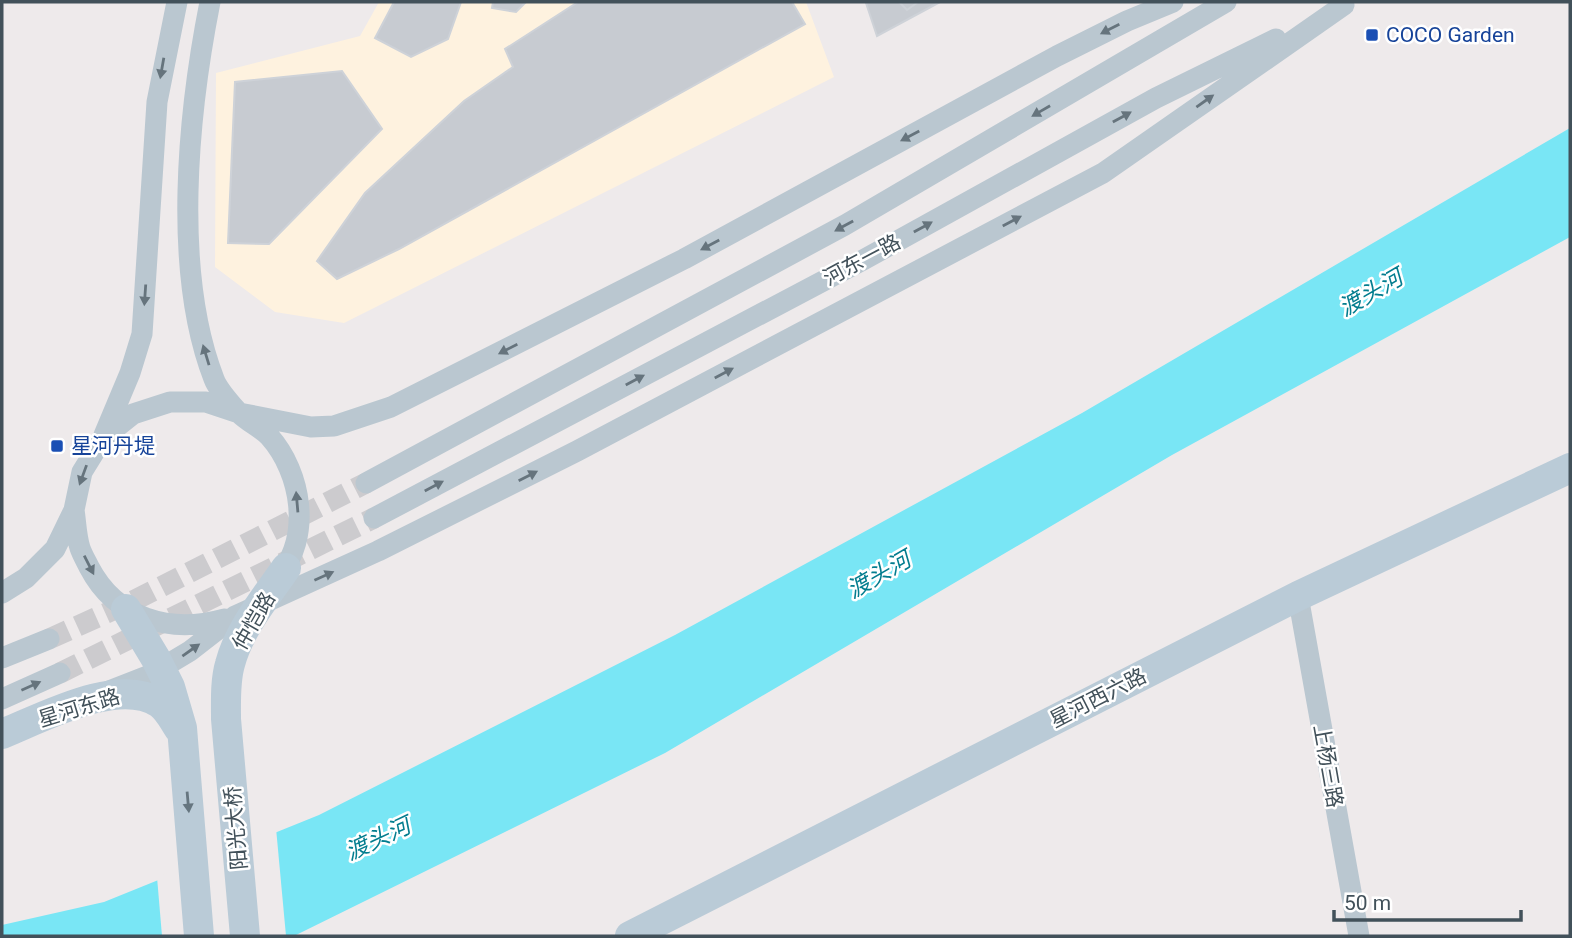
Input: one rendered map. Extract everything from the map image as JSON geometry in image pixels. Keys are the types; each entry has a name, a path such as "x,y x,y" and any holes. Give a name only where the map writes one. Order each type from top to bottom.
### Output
{"street":[{"path":"2,593 26,578 55,549 74,510 82,472 103,438 130,373 142,334 157,102 177,2"},
{"path":"63,710 150,675 190,651 264,595 286,568 298,534 299,498 288,464 268,435 239,413 215,383 197,318 191,272 189,156 200,56 210,2"},
{"path":"103,438 133,414 170,402 206,402 239,413 311,427 334,426 363,419 684,259 1057,56 1127,21 1173,2"},
{"name":"河东一路","path":"366,483 845,225 1226,2"},
{"path":"126,609 162,624 200,626 235,617 378,551 578,451 1102,173 1347,3"},
{"name":"河东一路","path":"374,518 863,260 1156,98 1347,3"},
{"name":"星河西六路","path":"630,936 1298,596 1570,468"},
{"path":"74,510 80,548 98,583 126,609 170,687 182,734 199,936"},
{"name":"仲恺路","path":"226,719 230,663 242,635 286,568"},
{"name":"上杨三路","path":"1298,596 1359,936"},
{"path":"2,658 49,639"},
{"path":"2,699 60,673"},
{"name":"星河东路","path":"2,734 104,696 125,693 138,694 161,704 182,734"},
{"name":"阳光大桥","path":"226,719 245,936"}],"shaded area":[{"path":"379,2 806,2 834,77 344,323 275,312 215,267 216,73 360,36"}],"water":[{"name":"渡头河","path":"1570,128 1570,237 1172,455 665,753 294,936 2,936 2,925 104,902 319,815 675,635 1082,413"}],"pier":[{"path":"276,828 286,936 162,936 157,877"}],"building":[{"path":"394,2 461,2 448,39 411,57 375,38"},
{"path":"493,2 526,2 516,12 492,8"},
{"path":"578,2 792,2 805,24 399,249 337,279 317,261 365,193 464,101 513,67 505,49"},
{"path":"899,2 918,2 907,10"},
{"path":"940,2 877,36 866,3"},
{"path":"342,71 382,129 269,244 228,243 235,82"}],"tunnel":[{"path":"49,639 133,601 366,483"},
{"path":"60,673 374,518"}],"place":[{"name":"COCO Garden","path":"1372,35"},
{"name":"星河丹堤","path":"57,446"}]}
